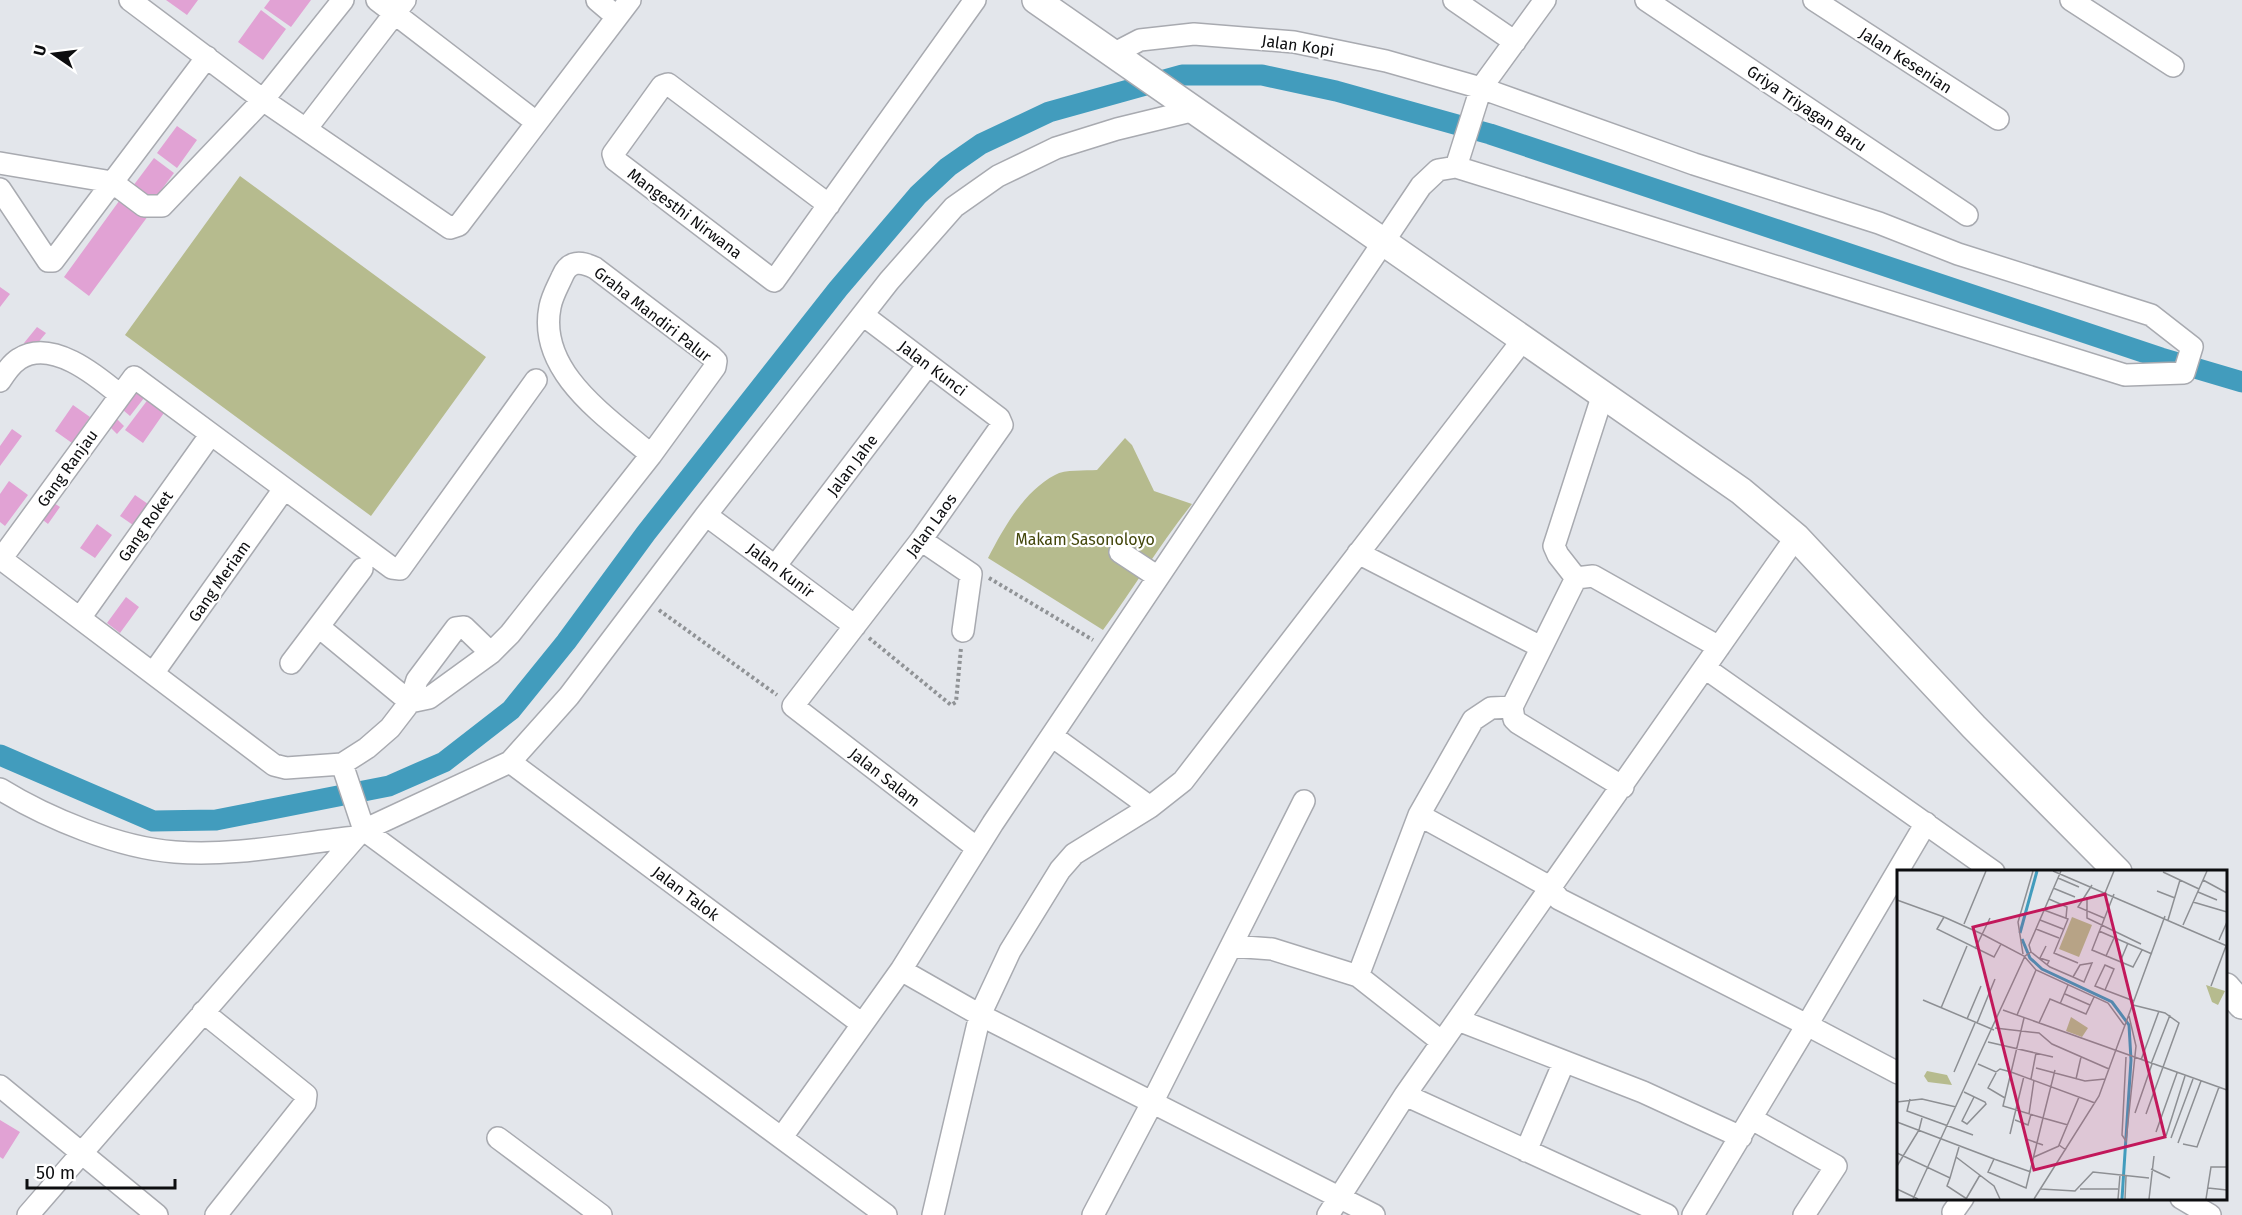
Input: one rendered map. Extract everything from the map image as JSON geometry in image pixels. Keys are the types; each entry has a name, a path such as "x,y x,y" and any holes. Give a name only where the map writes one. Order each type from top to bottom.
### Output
{"main road":[{"path":"1036,0 1185,106 1383,241 1522,341 1603,394 1741,491 1796,537 1974,727 2116,870"},
{"path":"2227,988 2242,1005"}],"street":[{"path":"130,0 263,100 450,228 459,225 623,8 597,0"},
{"path":"0,163 112,182 144,206 162,207 263,100 344,0"},
{"path":"377,0 399,7 536,122"},
{"name":"Mangesthi Nirwana","path":"829,205 668,84 662,86 613,154 615,160 774,281 829,205 975,0"},
{"path":"1454,0 1515,42"},
{"path":"782,1137 901,970 977,848 1421,186 1438,171 1457,162 1479,94 1545,0"},
{"name":"Griya Triyagan Baru","path":"1646,0 1967,215"},
{"name":"Jalan Kesenian","path":"1814,0 1998,119"},
{"path":"2071,0 2173,66"},
{"path":"306,129 399,7"},
{"name":"Jalan Kopi","path":"1115,56 1140,40 1194,34 1294,42 1386,61 1479,94 1879,223 1958,254 2151,315 2192,347 2184,373 2125,375 1457,162"},
{"path":"0,189 51,262 207,57"},
{"path":"0,789 48,816 147,848 174,852 223,851 360,830 510,762 569,696 706,514 889,281 954,207 998,176 1056,148 1185,106"},
{"name":"Graha Mandiri Palur","path":"410,702 429,698 491,652 510,634 651,455 716,367 716,361 596,268 578,262 571,264 564,272 549,315 552,342 562,372 582,395 651,455"},
{"name":"Jalan Kunci","path":"864,315 1001,421"},
{"path":"933,1215 980,1015 1010,951 1060,870 1074,854 1168,795 1200,761 1522,341"},
{"path":"0,381 16,361 33,353 45,354 70,359 95,374 120,395"},
{"name":"Jalan Jahe","path":"776,565 928,365"},
{"name":"Gang Ranjau","path":"0,558 134,377 211,434"},
{"path":"211,434 392,568 400,569 536,380"},
{"path":"1576,578 1558,555 1554,546 1603,394"},
{"name":"Jalan Laos","path":"793,706 921,540 1000,430 1001,421"},
{"name":"Gang Roket","path":"80,618 211,434"},
{"name":"Gang Meriam","path":"154,672 284,489"},
{"name":"Jalan Kunir","path":"706,514 855,626"},
{"path":"1328,1215 1338,1196 1405,1095 1796,537"},
{"path":"921,540 971,574 963,631"},
{"path":"1120,552 1158,577"},
{"path":"1358,553 1542,647"},
{"path":"0,558 154,672 274,765 286,768 344,769 386,732 410,702 417,680 456,628 464,627 491,652"},
{"path":"291,663 362,569"},
{"path":"1576,578 1593,576 1719,647"},
{"path":"1576,578 1512,707 1514,719 1623,787"},
{"path":"319,627 410,702"},
{"path":"1705,668 1991,870"},
{"name":"Jalan Salam","path":"793,706 977,848"},
{"path":"1358,976 1419,815 1473,720 1491,708 1512,707"},
{"path":"1052,736 1150,807"},
{"name":"Jalan Talok","path":"510,762 862,1024"},
{"path":"344,769 360,830 886,1215"},
{"path":"1093,1215 1304,801"},
{"path":"1419,815 1550,887 1559,899 1897,1072"},
{"path":"1901,870 1926,823"},
{"path":"28,1215 360,830"},
{"path":"1693,1215 1895,881"},
{"path":"1231,946 1272,949 1358,976 1442,1042"},
{"path":"901,970 980,1015 1374,1215"},
{"path":"203,1012 306,1095 305,1103 216,1215"},
{"path":"1458,1020 1643,1092 1741,1137"},
{"path":"1526,1151 1564,1062"},
{"path":"0,1086 158,1215"},
{"path":"1405,1095 1667,1215"},
{"path":"1752,1119 1836,1166 1804,1215"},
{"path":"498,1138 601,1215"},
{"path":"2184,1200 2210,1215"}],"path":[{"path":"971,574 984,575 1109,650"},
{"path":"644,599 793,706"},
{"path":"855,626 952,705 956,702 963,631"}],"green space":[{"path":"240,176 486,357 371,516 125,335"},
{"name":"Makam Sasonoloyo","path":"1125,438 1132,445 1154,491 1192,504 1103,630 988,558 1015,512 1044,482 1059,473 1097,470"}],"building":[{"path":"166,0 198,0 187,15"},
{"path":"270,0 311,0 291,27 264,8"},
{"path":"261,10 286,29 263,60 238,42"},
{"path":"177,126 197,140 177,168 157,153"},
{"path":"154,158 174,173 153,201 133,186"},
{"path":"122,197 148,216 89,296 64,277"},
{"path":"0,287 10,294 0,307"},
{"path":"37,327 46,333 32,350 24,343"},
{"path":"137,392 144,398 130,416 123,410"},
{"path":"149,398 166,410 143,443 125,430"},
{"path":"73,405 90,417 72,443 55,431"},
{"path":"117,419 124,426 117,434 110,427"},
{"path":"12,429 22,436 0,466 0,446"},
{"path":"9,481 28,495 5,526 0,522 0,494"},
{"path":"135,495 148,504 133,525 120,516"},
{"path":"51,501 60,507 48,524 39,517"},
{"path":"97,524 112,535 95,558 80,548"},
{"path":"126,597 139,607 120,633 107,623"},
{"path":"0,1120 20,1132 3,1159 0,1157"}],"waterway":[{"path":"0,755 153,821 216,820 389,786 444,762 511,710 566,642 646,533 838,289 918,195 948,167 981,144 1049,112 1182,75 1262,75 1336,91 1490,134 2161,358 2242,382"}]}
